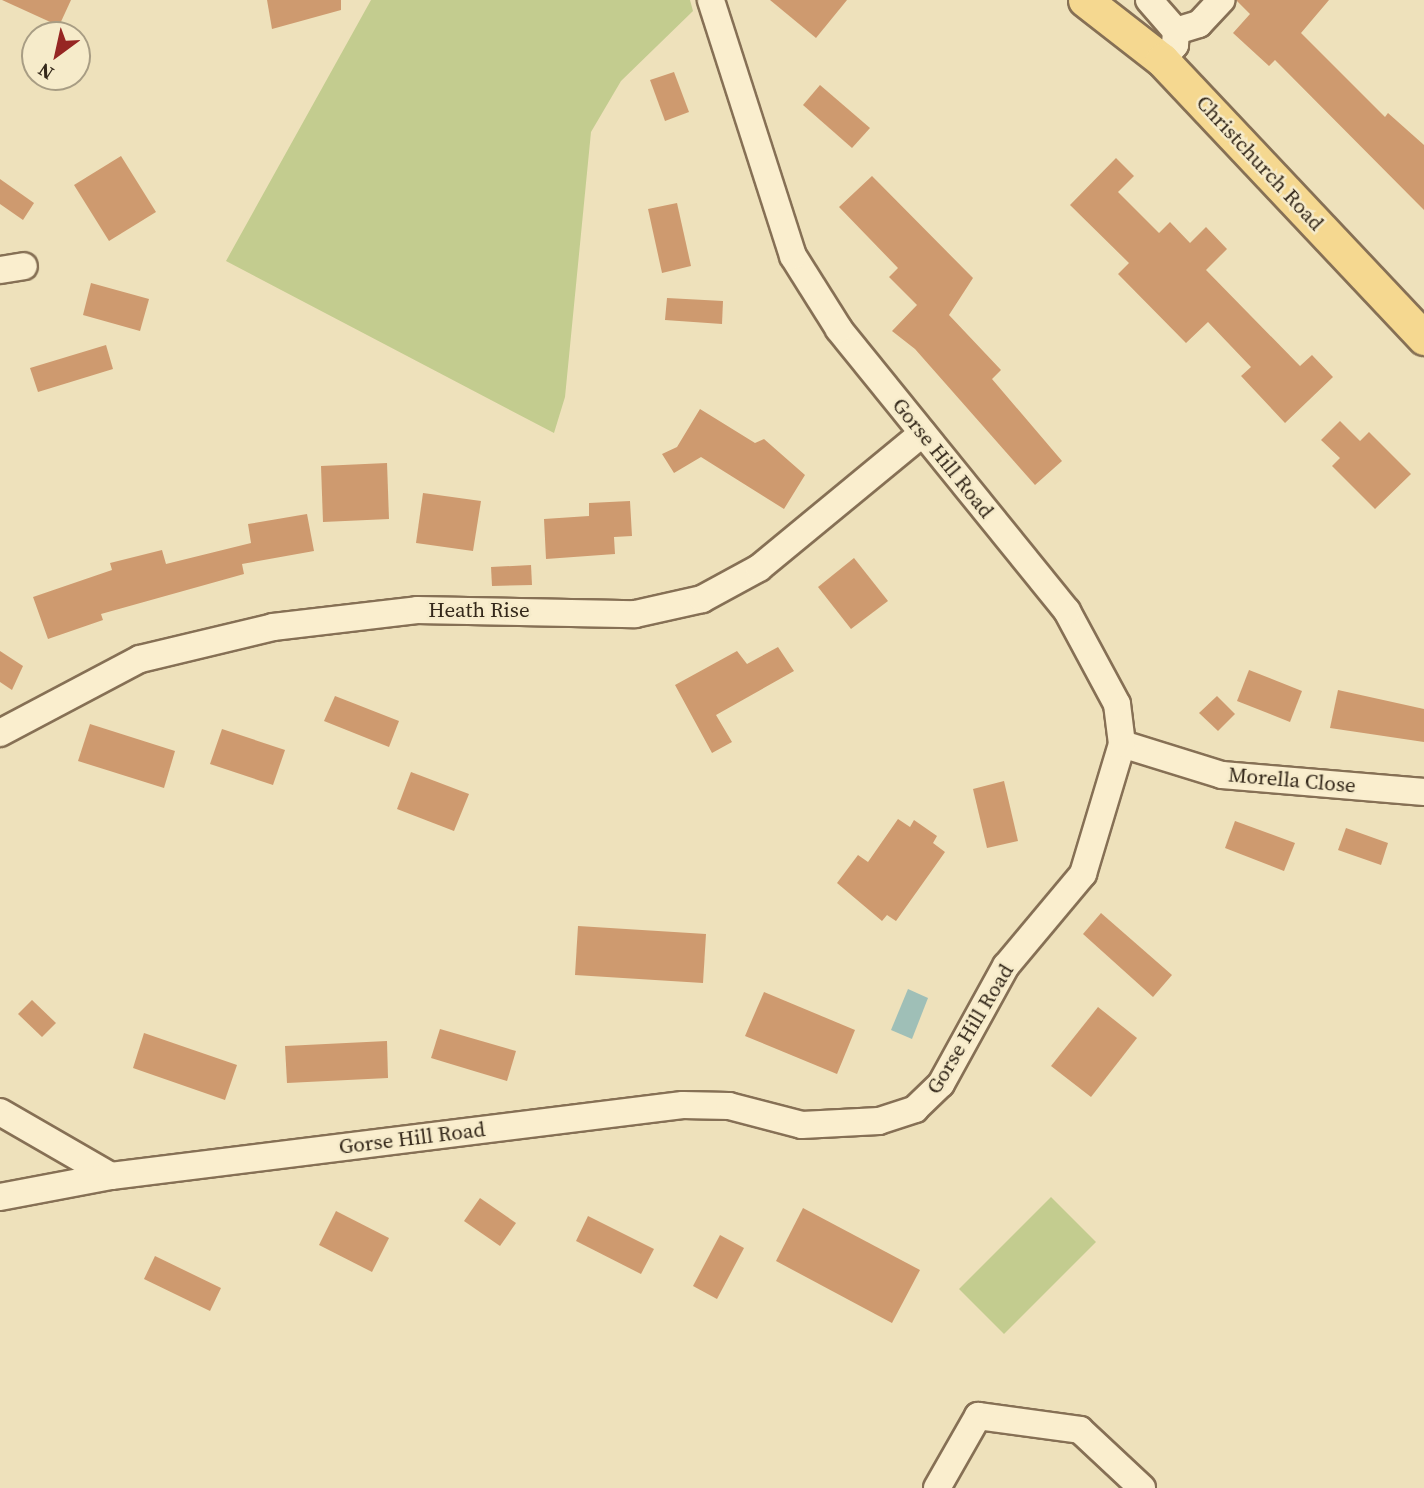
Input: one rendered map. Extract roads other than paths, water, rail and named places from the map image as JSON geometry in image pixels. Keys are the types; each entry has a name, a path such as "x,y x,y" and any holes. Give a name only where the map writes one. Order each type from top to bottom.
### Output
{"main road":[{"name":"Christchurch Road","path":"1085,0 1169,46 1424,338"}],"street":[{"name":"Gorse Hill Road","path":"0,1197 111,1176 683,1105 842,1127 915,1109 941,1084 1006,966 1083,874 1122,744 1117,704 1085,637 839,329 793,256 711,0"},
{"path":"1149,0 1169,16 1169,46"},
{"path":"1169,46 1199,24 1221,0"},
{"name":"Heath Rise","path":"0,733 141,659 273,627 417,610 635,614 702,599 759,568 923,433"},
{"name":"Morella Close","path":"1122,744 1222,775 1424,792"},
{"path":"0,1112 111,1176"},
{"path":"937,1488 978,1416 1080,1430 1142,1488"}],"water":[{"path":"908,989 928,998 912,1039 891,1030"}]}
